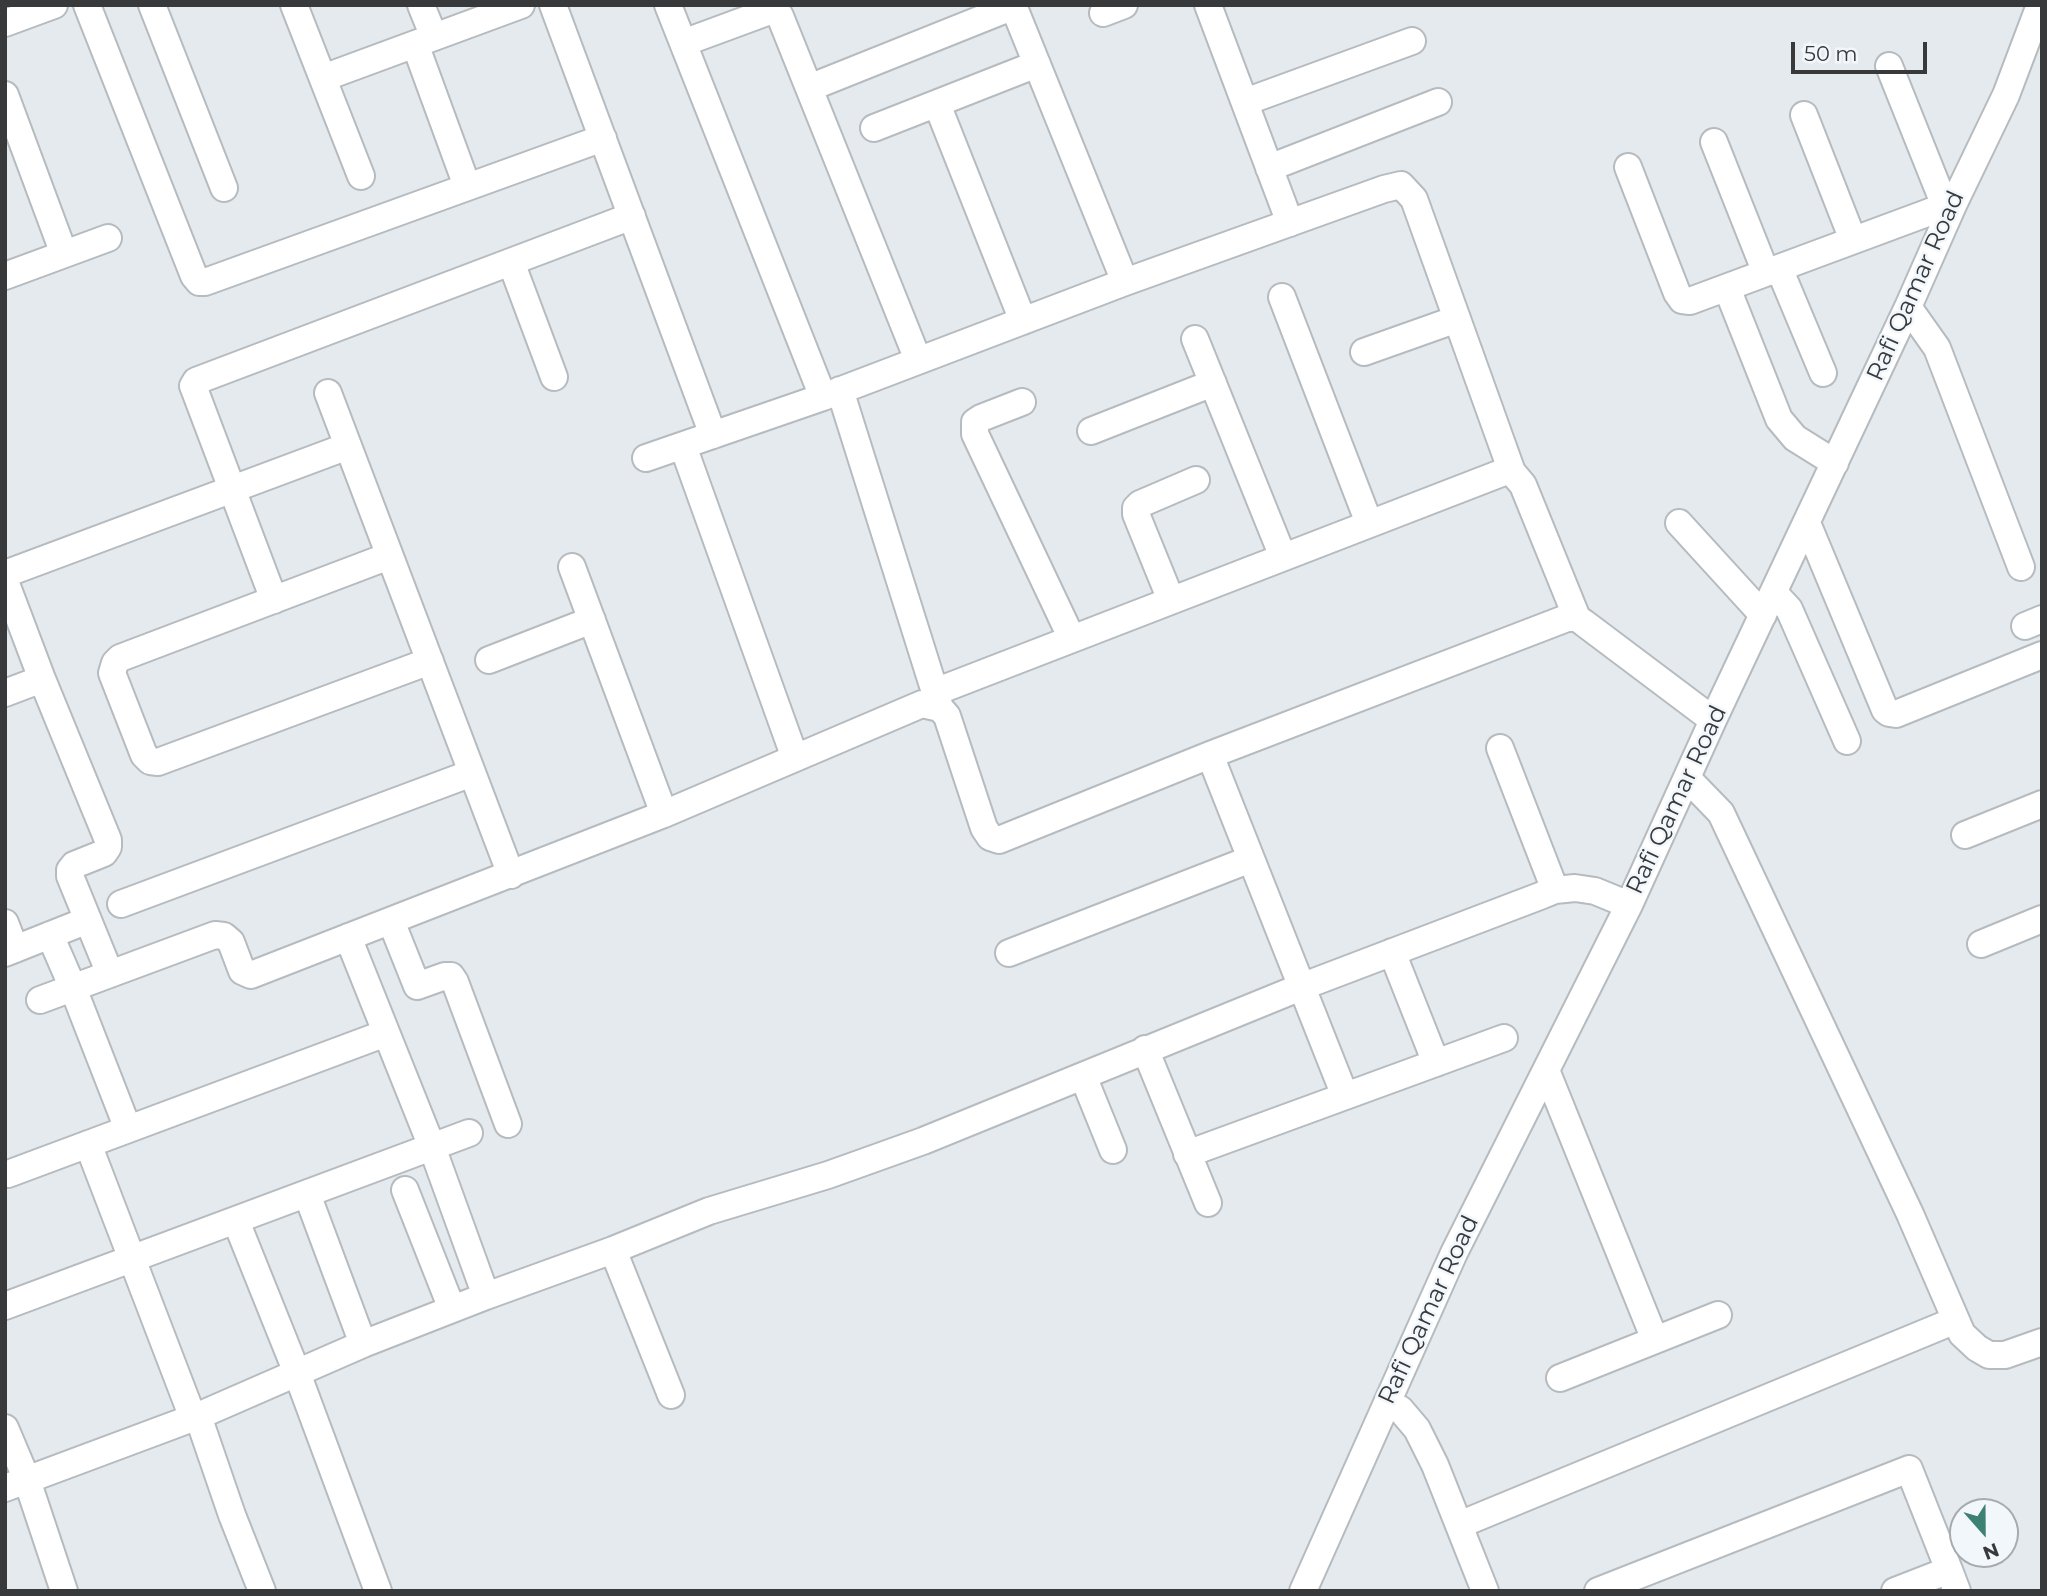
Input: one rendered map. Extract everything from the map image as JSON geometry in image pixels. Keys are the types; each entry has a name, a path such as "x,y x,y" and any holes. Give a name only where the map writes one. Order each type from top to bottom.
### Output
{"street":[{"path":"5,23 54,5"},
{"path":"88,5 194,276 199,282 603,138"},
{"path":"152,5 224,188"},
{"path":"294,5 361,176"},
{"path":"421,5 424,41 467,186"},
{"path":"323,78 521,5"},
{"path":"553,5 713,435"},
{"path":"668,5 831,394 938,700 952,727 984,828 990,837 999,840 1210,755 1567,618 1577,618"},
{"path":"1208,5 1290,223"},
{"name":"Rafi Qamar Road","path":"1300,1589 1454,1253 1629,905 1908,307 1949,204 2036,40 2040,5"},
{"path":"809,88 1014,6 1125,282"},
{"path":"683,43 767,12 775,12 780,16 918,360"},
{"path":"1245,102 1412,41"},
{"path":"874,128 1037,64"},
{"path":"1628,167 1677,293 1682,300 1690,302 1949,204 1889,66"},
{"path":"5,95 64,254"},
{"path":"1269,168 1438,102"},
{"path":"937,104 1023,321"},
{"path":"1804,114 1853,240"},
{"path":"1714,142 1772,271 1824,373"},
{"path":"646,458 831,394 1125,282 1401,185 1414,199 1512,472 1523,485 1577,618 1713,720"},
{"path":"274,600 193,386 196,381 632,216"},
{"path":"5,276 108,239"},
{"path":"511,262 554,377"},
{"path":"1727,288 1779,419 1795,438 1835,463"},
{"path":"1282,297 1369,523"},
{"path":"1908,307 1937,348 2021,567"},
{"path":"1364,352 1457,318"},
{"path":"1195,339 1283,557"},
{"path":"1091,431 1213,383"},
{"path":"328,393 510,875"},
{"path":"1022,402 981,418 975,422 974,428 1072,639"},
{"path":"5,574 348,446"},
{"path":"683,446 795,758"},
{"path":"40,1000 215,935 224,936 231,942 242,971 251,975 664,814 909,708 938,700 1072,639 1495,475 1512,472"},
{"path":"1171,600 1136,514 1136,508 1196,480"},
{"path":"1678,523 1769,604 1789,609 1847,741"},
{"path":"1807,523 1885,710 1889,713 1896,713 2042,655"},
{"path":"389,556 120,658 114,663 112,673 144,755 150,761 158,762 430,661"},
{"path":"572,567 664,814"},
{"path":"5,580 108,840 104,853 74,864 70,876 110,974"},
{"path":"489,660 592,620"},
{"path":"5,693 42,679"},
{"path":"1500,748 1555,890"},
{"path":"1210,755 1345,1096"},
{"path":"121,904 472,773"},
{"path":"1688,779 1721,813 1910,1214 1962,1334 1976,1348 1989,1355 2005,1355 2040,1348"},
{"path":"1965,835 2042,804"},
{"path":"1009,953 1251,859"},
{"path":"16,1484 196,1417 363,1344 709,1211 828,1175 923,1141 1301,987 1555,890 1576,888 1595,891 1629,905"},
{"path":"1981,944 2042,919"},
{"path":"5,923 10,951 88,920"},
{"path":"391,921 417,986 445,976 450,976 454,982 508,1124"},
{"path":"50,935 74,988 128,1129"},
{"path":"348,937 432,1147 486,1296"},
{"path":"1392,952 1436,1063"},
{"path":"8,1174 386,1033"},
{"path":"1187,1154 1504,1038"},
{"path":"1145,1049 1208,1203"},
{"path":"1546,1070 1655,1340"},
{"path":"1083,1076 1113,1150"},
{"path":"5,1306 469,1133"},
{"path":"88,1144 262,1591"},
{"path":"405,1190 452,1309"},
{"path":"307,1194 363,1344"},
{"path":"236,1222 297,1373 378,1591"},
{"path":"613,1250 671,1395"},
{"path":"1560,1378 1718,1315"},
{"path":"1459,1525 1956,1320"},
{"path":"1387,1403 1400,1409 1417,1429 1435,1465 1485,1591"},
{"path":"5,1428 16,1484 64,1591"},
{"path":"1598,1591 1909,1469 1953,1581 1895,1591"}]}
